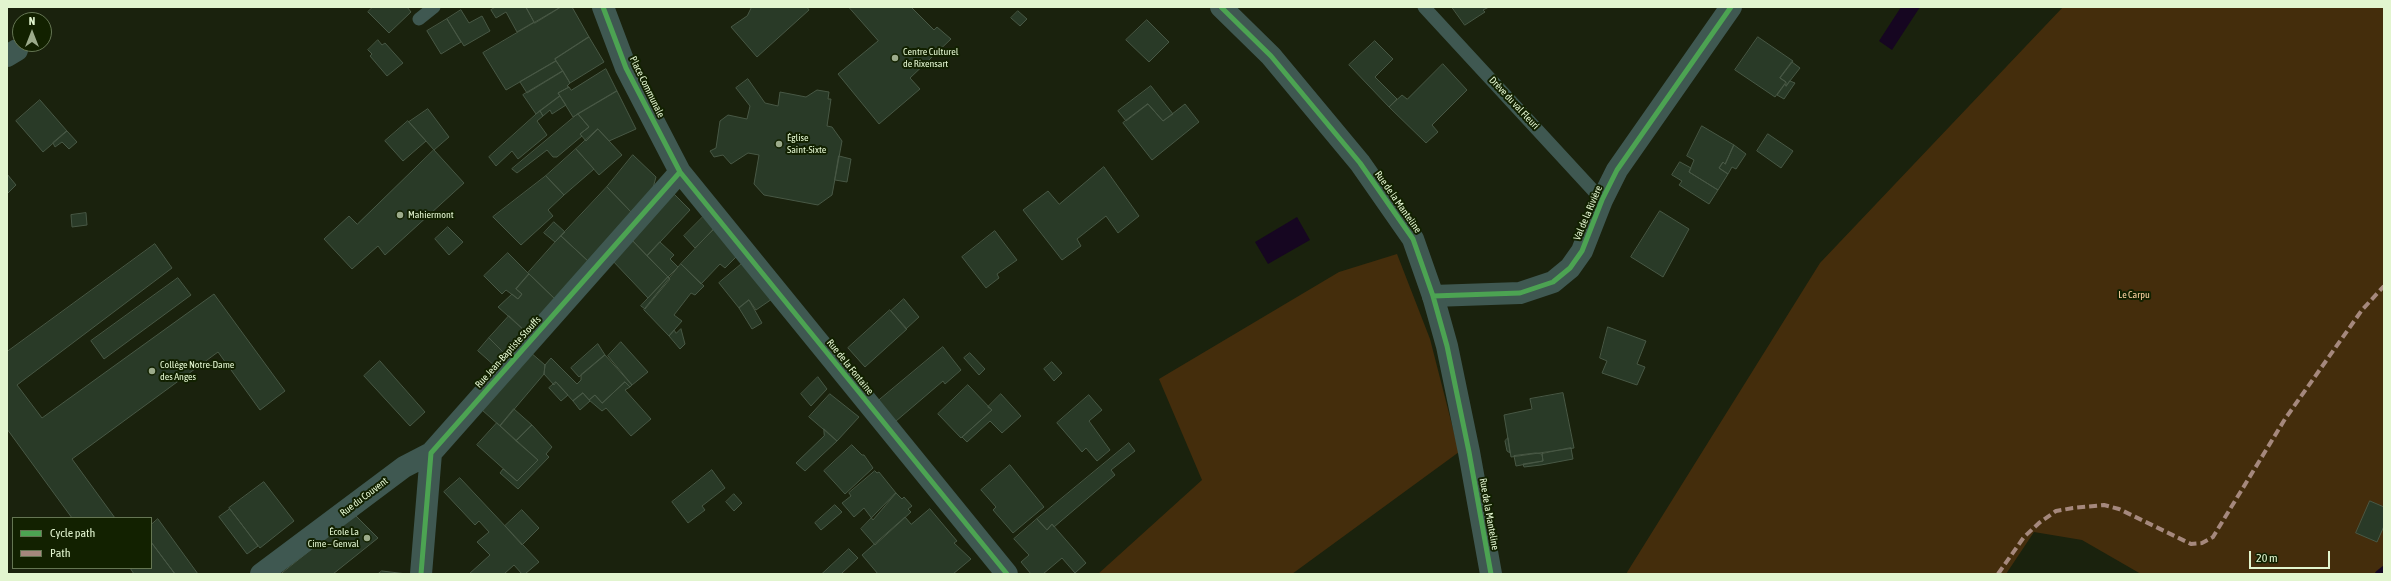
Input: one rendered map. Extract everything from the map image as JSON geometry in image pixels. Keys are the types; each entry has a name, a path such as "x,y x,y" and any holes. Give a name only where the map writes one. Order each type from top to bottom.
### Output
{"street":[{"name":"Place Communale","path":"603,7 626,68 680,172"},
{"name":"Rue de la Manteline","path":"1221,7 1271,56 1360,163 1413,239 1433,296 1447,346 1470,452 1491,574"},
{"name":"Val de la Rivière","path":"1433,296 1520,293 1553,282 1570,268 1582,251 1602,200 1625,159 1731,7"},
{"name":"Rue Jean-Baptiste Stouffs","path":"431,453 680,172"},
{"name":"Rue de la Fontaine","path":"680,172 1007,574"},
{"name":"Rue du Couvent","path":"261,574 404,467 431,453"},
{"path":"420,574 431,453"}],"lane":[{"path":"419,19 434,7"},
{"name":"Drève du val Fleuri","path":"1424,7 1602,200"}],"green space":[{"name":"Le Carpu","path":"2063,7 2384,7 2384,574 2141,574 2082,540 2034,532 2006,574 1626,574 1820,263"},
{"path":"1397,254 1430,339 1459,452 1292,574 1098,574 1202,480 1159,379 1339,272"}],"shaded area":[{"path":"1901,7 1920,7 1892,50 1879,41"},
{"path":"1297,217 1310,240 1268,264 1255,242"}],"building":[{"path":"373,7 407,7 411,12 389,33 368,12"},
{"path":"496,7 526,7 534,22 517,32 506,12 496,18 491,10"},
{"path":"526,7 561,7 535,23"},
{"path":"561,7 572,7 589,37 555,59 556,61 506,90 483,53"},
{"path":"752,7 807,7 809,10 757,57 731,27 747,16"},
{"name":"Centre Culturel de Rixensart","path":"849,7 911,7 934,30 937,27 951,39 910,78 920,89 879,124 838,74 878,41"},
{"path":"1452,7 1489,7 1483,10 1485,12 1465,25"},
{"path":"461,10 469,23 482,16 490,31 464,46 447,19"},
{"path":"1018,11 1027,19 1020,26 1011,18"},
{"path":"447,19 461,42 441,54 427,31"},
{"path":"1147,20 1169,42 1149,62 1126,40"},
{"path":"589,37 604,62 570,83 555,59"},
{"path":"1758,37 1793,61 1780,78 1786,82 1775,97 1735,70"},
{"path":"378,40 382,45 385,43 403,63 387,76 370,56 372,54 368,50"},
{"path":"1375,41 1393,59 1375,77 1397,99 1389,107 1349,65"},
{"path":"556,61 563,71 527,93 520,82"},
{"path":"1792,62 1800,68 1786,86 1786,82 1780,78"},
{"path":"1443,64 1467,90 1432,125 1438,132 1426,143 1389,107 1402,95 1407,99"},
{"path":"606,69 617,91 573,117 558,93 569,87 571,90"},
{"path":"563,71 570,83 567,86 569,87 558,93 560,96 536,114 523,95"},
{"name":"Église Saint-Sixte","path":"748,79 765,103 778,106 780,92 806,97 817,90 829,92 828,99 831,99 827,126 832,127 842,141 832,195 818,205 764,195 754,184 759,155 748,153 731,164 723,155 714,157 710,151 716,148 720,121 728,115 747,119 750,106 736,88"},
{"path":"1790,81 1795,83 1784,99 1777,95 1785,84 1786,86"},
{"path":"1151,86 1173,114 1163,121 1148,104 1126,121 1118,111"},
{"path":"617,91 636,129 609,141 598,129 586,141 580,134 589,127 578,114"},
{"path":"560,96 566,105 552,114 550,110 543,116 540,111"},
{"path":"40,100 67,131 43,152 16,121"},
{"path":"1148,104 1163,121 1185,104 1199,122 1152,160 1123,123"},
{"path":"428,109 449,137 434,150 409,122"},
{"path":"540,111 543,116 537,121 547,135 518,159 512,151 496,166 489,157"},
{"path":"578,114 589,127 580,134 582,136 557,157 553,157 547,150 517,173 512,169"},
{"path":"408,121 426,141 403,161 385,141"},
{"path":"1702,126 1734,145 1725,164 1723,162 1719,168 1728,174 1718,190 1689,172 1694,160 1687,156"},
{"path":"598,129 622,155 599,175 576,149"},
{"path":"67,131 77,142 69,149 62,142 55,147 53,143"},
{"path":"1768,134 1793,151 1781,168 1757,151"},
{"path":"1734,145 1746,154 1736,169 1732,167 1728,174 1719,168 1723,162 1725,164"},
{"path":"576,149 594,169 564,195 546,176"},
{"path":"434,150 464,183 385,255 378,246 352,269 324,239 349,216 357,224"},
{"path":"633,155 656,177 653,188 631,212 607,187"},
{"path":"839,156 851,159 847,182 835,180"},
{"path":"1680,162 1691,168 1689,172 1718,190 1709,204 1679,185 1682,181 1672,175"},
{"path":"1104,167 1139,216 1118,233 1106,216 1077,239 1081,246 1062,260 1023,210 1048,191 1059,204"},
{"path":"7,174 16,185 7,194"},
{"path":"546,176 564,195 548,210 553,216 521,245 493,217"},
{"path":"607,187 631,212 588,261 561,236"},
{"path":"673,193 690,210 647,256 630,238"},
{"path":"1660,211 1689,229 1663,277 1631,257"},
{"path":"86,213 87,225 72,227 71,215"},
{"path":"704,216 714,229 695,248 684,236"},
{"path":"554,222 565,232 555,242 544,233"},
{"path":"448,227 463,242 449,255 435,239"},
{"path":"714,229 738,255 725,268 720,264 701,284 681,264"},
{"path":"995,231 1017,260 997,274 999,278 986,288 962,257"},
{"path":"561,236 588,261 555,299 528,273"},
{"path":"630,238 668,277 648,298 611,259"},
{"path":"660,242 674,255 670,259 678,267 668,277 647,256"},
{"path":"155,244 172,268 17,385 42,418 214,294 285,391 260,410 218,352 72,459 114,517 71,517 7,429 7,352"},
{"path":"508,253 529,274 516,289 522,294 518,299 506,290 502,294 484,276"},
{"path":"744,262 772,299 756,310 749,300 739,308 719,283"},
{"path":"681,264 704,286 695,295 691,293 674,315 682,321 669,336 644,310"},
{"path":"529,274 555,299 526,332 498,307 512,294 518,299 522,294 516,289"},
{"path":"668,277 670,279 645,309 641,306"},
{"path":"178,278 191,295 104,359 91,341"},
{"path":"904,299 919,317 906,329 891,311"},
{"path":"749,300 762,323 752,329 739,308"},
{"path":"890,310 907,329 865,367 848,348"},
{"path":"509,316 526,332 506,355 489,338"},
{"path":"1608,327 1646,341 1637,364 1645,367 1637,385 1602,373 1607,361 1600,358"},
{"path":"681,329 685,344 680,349 669,336 674,330 676,333"},
{"path":"489,338 506,355 496,367 478,351"},
{"path":"621,342 648,372 632,385 608,356"},
{"path":"598,344 605,355 579,377 571,368"},
{"path":"943,347 961,370 945,384 943,381 889,427 871,407"},
{"path":"530,352 545,365 544,374 500,426 482,410"},
{"path":"970,353 985,369 979,375 964,358"},
{"path":"605,355 632,385 630,387 625,382 602,403 595,395 589,400 583,393 573,401 556,382 554,385 544,374 545,365 551,358 577,384 581,380 581,375"},
{"path":"380,361 425,412 410,426 364,376"},
{"path":"1052,362 1062,373 1054,381 1044,369"},
{"path":"818,377 827,389 811,406 801,394"},
{"path":"556,382 568,395 561,401 549,388"},
{"path":"625,382 630,387 625,390 651,419 631,436 606,408 602,411 589,400 595,395 602,403"},
{"path":"968,385 992,410 961,438 938,414"},
{"path":"583,393 590,401 580,410 573,401"},
{"path":"1563,393 1574,448 1511,457 1504,415 1532,409 1530,399"},
{"path":"830,394 859,417 837,441 809,417"},
{"path":"1001,394 1021,416 1002,433 990,421 967,442 962,437 992,410 988,407"},
{"path":"1089,395 1102,410 1089,421 1110,450 1097,461 1086,448 1082,452 1057,423"},
{"path":"514,409 532,425 516,441 500,426"},
{"path":"497,423 538,460 517,481 477,445"},
{"path":"532,425 552,447 546,454 549,457 518,489 500,473 503,469 517,481 538,460 516,441"},
{"path":"824,429 837,441 805,471 796,463 824,436"},
{"path":"1508,438 1510,453 1507,451 1505,441"},
{"path":"1129,443 1135,451 1111,470 1115,475 1054,527 1052,524 1047,530 1037,519"},
{"path":"852,445 862,455 864,455 873,468 845,494 824,471"},
{"path":"1571,448 1573,459 1524,467 1523,464 1543,461 1542,454"},
{"path":"1536,453 1542,454 1543,461 1516,466 1514,456"},
{"path":"1010,465 1044,507 1013,533 993,510 996,507 981,490"},
{"path":"712,470 725,488 702,506 705,510 688,523 672,502"},
{"path":"875,471 877,473 879,472 896,493 873,520 864,508 854,517 842,503 851,496 849,493"},
{"path":"460,478 539,562 525,574 522,574 514,565 504,574 469,574 490,555 477,542 489,532 479,521 475,525 444,492"},
{"path":"264,482 294,521 260,548 229,508"},
{"path":"896,493 902,499 904,497 912,506 908,509 911,512 875,545 861,529"},
{"path":"734,494 742,503 734,511 726,502"},
{"path":"2370,501 2384,507 2384,526 2377,542 2356,533"},
{"path":"835,505 842,512 821,530 815,523"},
{"path":"230,509 258,546 247,554 219,517"},
{"path":"930,509 957,541 954,543 971,559 953,574 878,574 862,555 905,517 911,524"},
{"path":"522,510 539,528 522,545 505,526"},
{"path":"355,515 378,538 333,574 281,574"},
{"path":"158,519 198,574 175,574 152,543 152,524"},
{"path":"1037,519 1047,530 1052,524 1086,563 1075,573 1062,558 1043,574 1031,574 1021,562 1029,555 1014,539"},
{"path":"152,543 175,574 134,574 131,569 152,569"},
{"path":"849,549 858,558 841,574 822,574"},
{"path":"382,571 407,574 378,574"}],"waterway":[{"path":"2379,574 2384,570"}],"marked path":[{"path":"1998,574 2024,537 2039,523 2056,511 2073,508 2104,505 2119,509 2191,544 2202,543 2213,537 2285,419 2362,310 2384,286"}],"cycle path":[{"path":"603,7 626,68 680,172 1007,574"},
{"path":"1221,7 1271,56 1360,163 1413,239 1433,296 1447,346 1469,452 1491,574"},
{"path":"1433,296 1520,293 1553,282 1570,268 1582,251 1602,200 1617,170 1731,7"},
{"path":"421,574 431,453 680,172"}],"place":[{"name":"Centre Culturel de Rixensart","path":"895,58"},
{"name":"Église Saint-Sixte","path":"779,144"},
{"name":"Mahiermont","path":"400,215"},
{"name":"Collège Notre-Dame des Anges","path":"152,371"},
{"name":"École La Cime – Genval","path":"367,538"}]}
